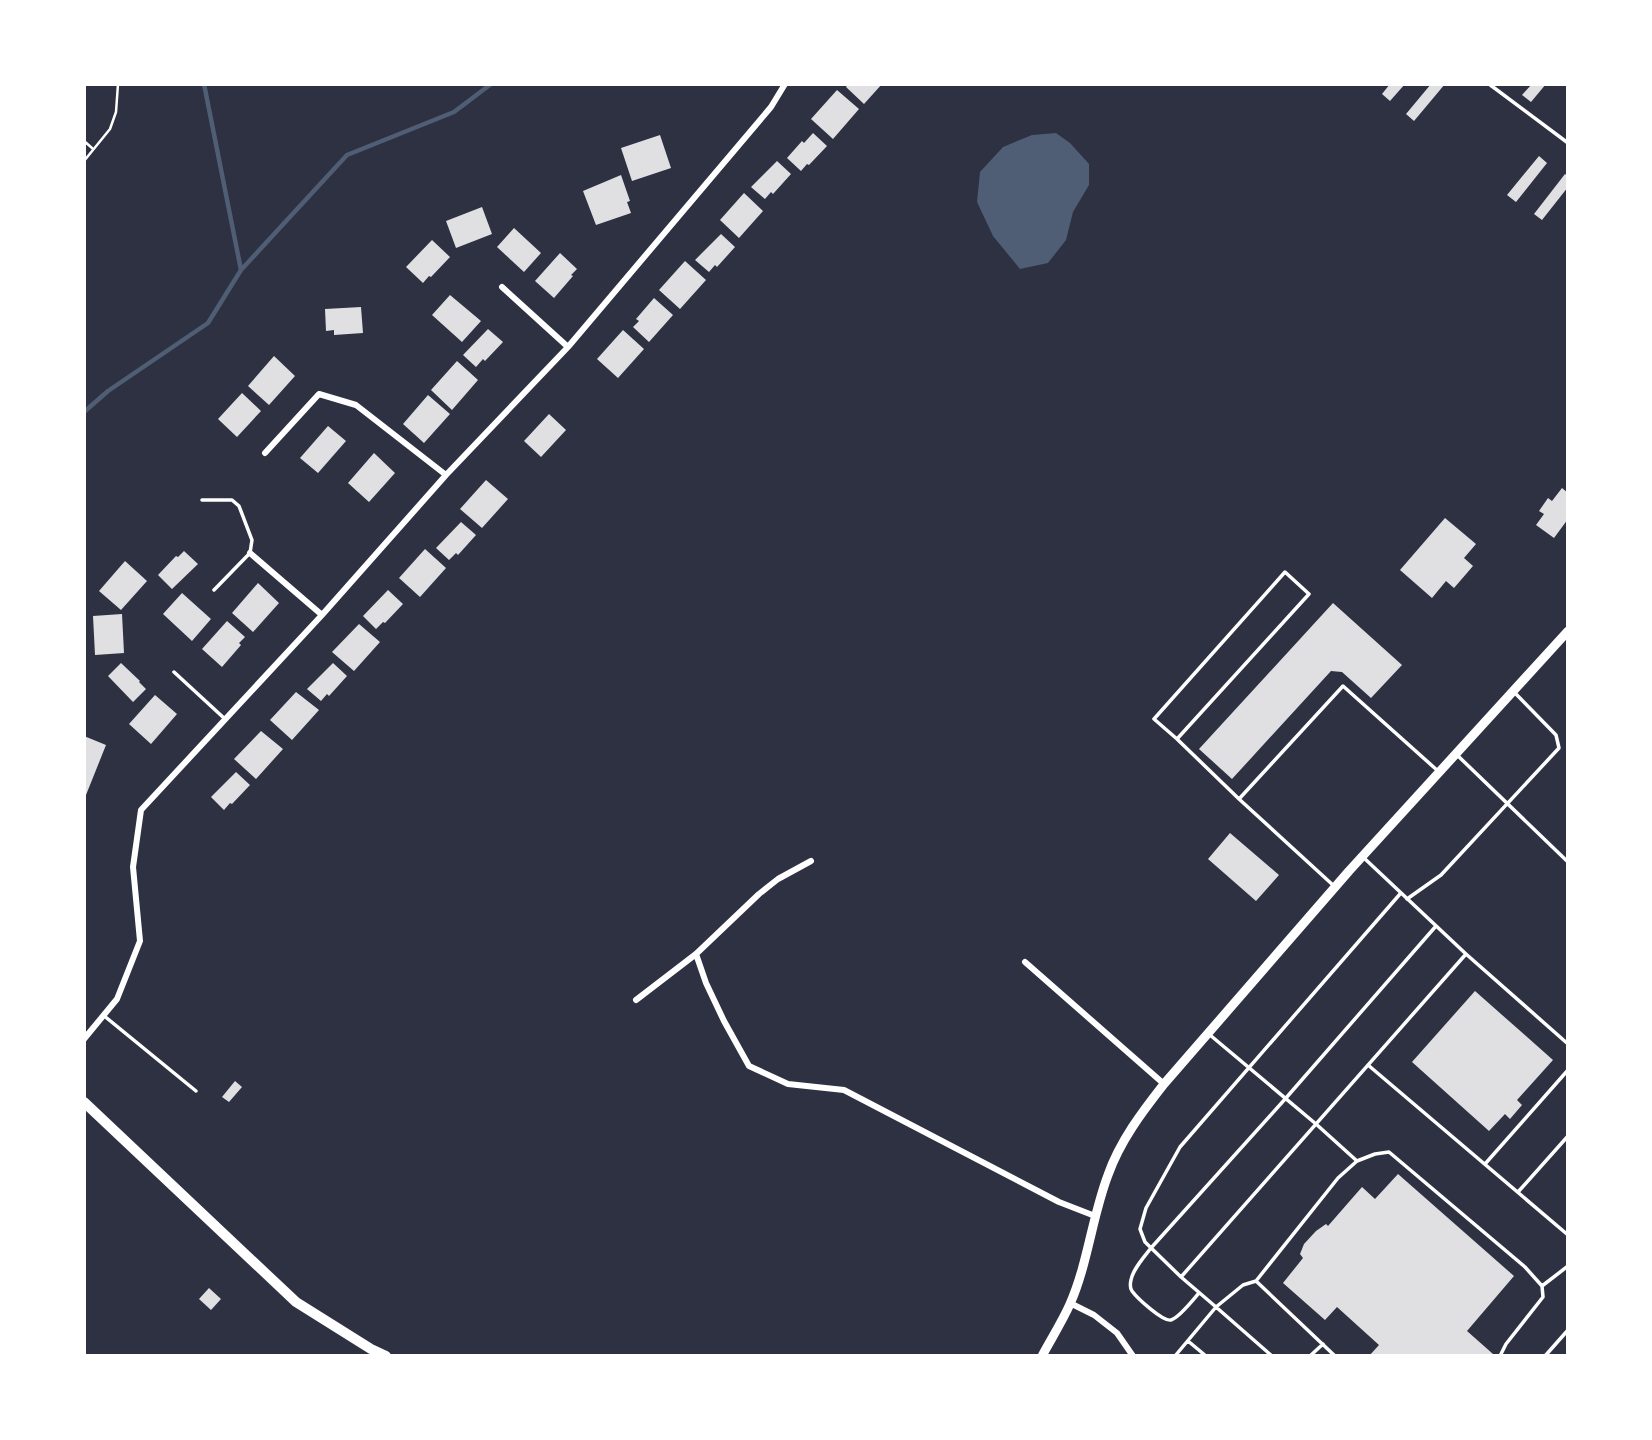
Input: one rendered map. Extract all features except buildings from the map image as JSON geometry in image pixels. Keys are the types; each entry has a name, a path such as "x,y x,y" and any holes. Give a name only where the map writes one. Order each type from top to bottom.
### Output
{"main road":[{"path":"1042,1356 1070,1303 1108,1173 1137,1118 1335,887 1568,631"},
{"path":"84,1102 296,1302 386,1356"}],"street":[{"path":"84,1039 117,999 139,941 133,867 141,810 322,615 446,475 568,347 771,107 785,84"},
{"path":"502,287 568,347"},
{"path":"265,453 318,394 356,405 446,475"},
{"path":"250,552 322,615"},
{"path":"636,1000 696,954 779,878 811,861"},
{"path":"696,954 712,996 749,1066 788,1084 844,1090 1059,1202 1095,1216"},
{"path":"1025,962 1164,1084"},
{"path":"1070,1303 1094,1315 1117,1333 1133,1356"}],"lane":[{"path":"1489,84 1568,143"},
{"path":"202,500 232,500 239,506 251,540 250,552 214,590"},
{"path":"1177,739 1309,594 1285,572 1154,719 1335,887"},
{"path":"174,672 225,719"},
{"path":"1239,799 1343,686 1439,772"},
{"path":"1407,899 1441,875 1559,748 1556,735 1513,691"},
{"path":"1457,754 1568,862"},
{"path":"1363,857 1466,954 1568,1044"},
{"path":"1272,1356 1181,1277 1145,1242 1140,1229 1146,1208 1180,1147 1401,893"},
{"path":"1200,1293 1174,1319 1168,1321 1131,1289 1130,1282 1133,1273 1152,1248 1436,926"},
{"path":"1181,1277 1466,954"},
{"path":"103,1015 196,1091"},
{"path":"1208,1034 1357,1161"},
{"path":"1368,1065 1568,1235"},
{"path":"1485,1164 1568,1070"},
{"path":"1518,1192 1568,1136"},
{"path":"1175,1356 1216,1307 1243,1284 1256,1281 1338,1178 1357,1161 1374,1154 1389,1152 1525,1268 1542,1286 1543,1297 1506,1344 1500,1356"},
{"path":"1542,1286 1568,1266"},
{"path":"1256,1281 1335,1356"},
{"path":"1545,1356 1568,1331"},
{"path":"1188,1340 1206,1356"},
{"path":"1310,1356 1323,1344"}],"path":[{"path":"84,161 110,129 116,112 118,84"},
{"path":"84,141 94,149"}],"water":[{"path":"1056,133 1070,143 1089,164 1089,185 1073,212 1066,240 1048,263 1020,269 993,236 977,202 980,172 1003,147 1032,135"}],"waterway":[{"path":"84,412 108,391 208,323 241,270 204,84"},
{"path":"241,270 347,155 454,112 491,84"}]}
